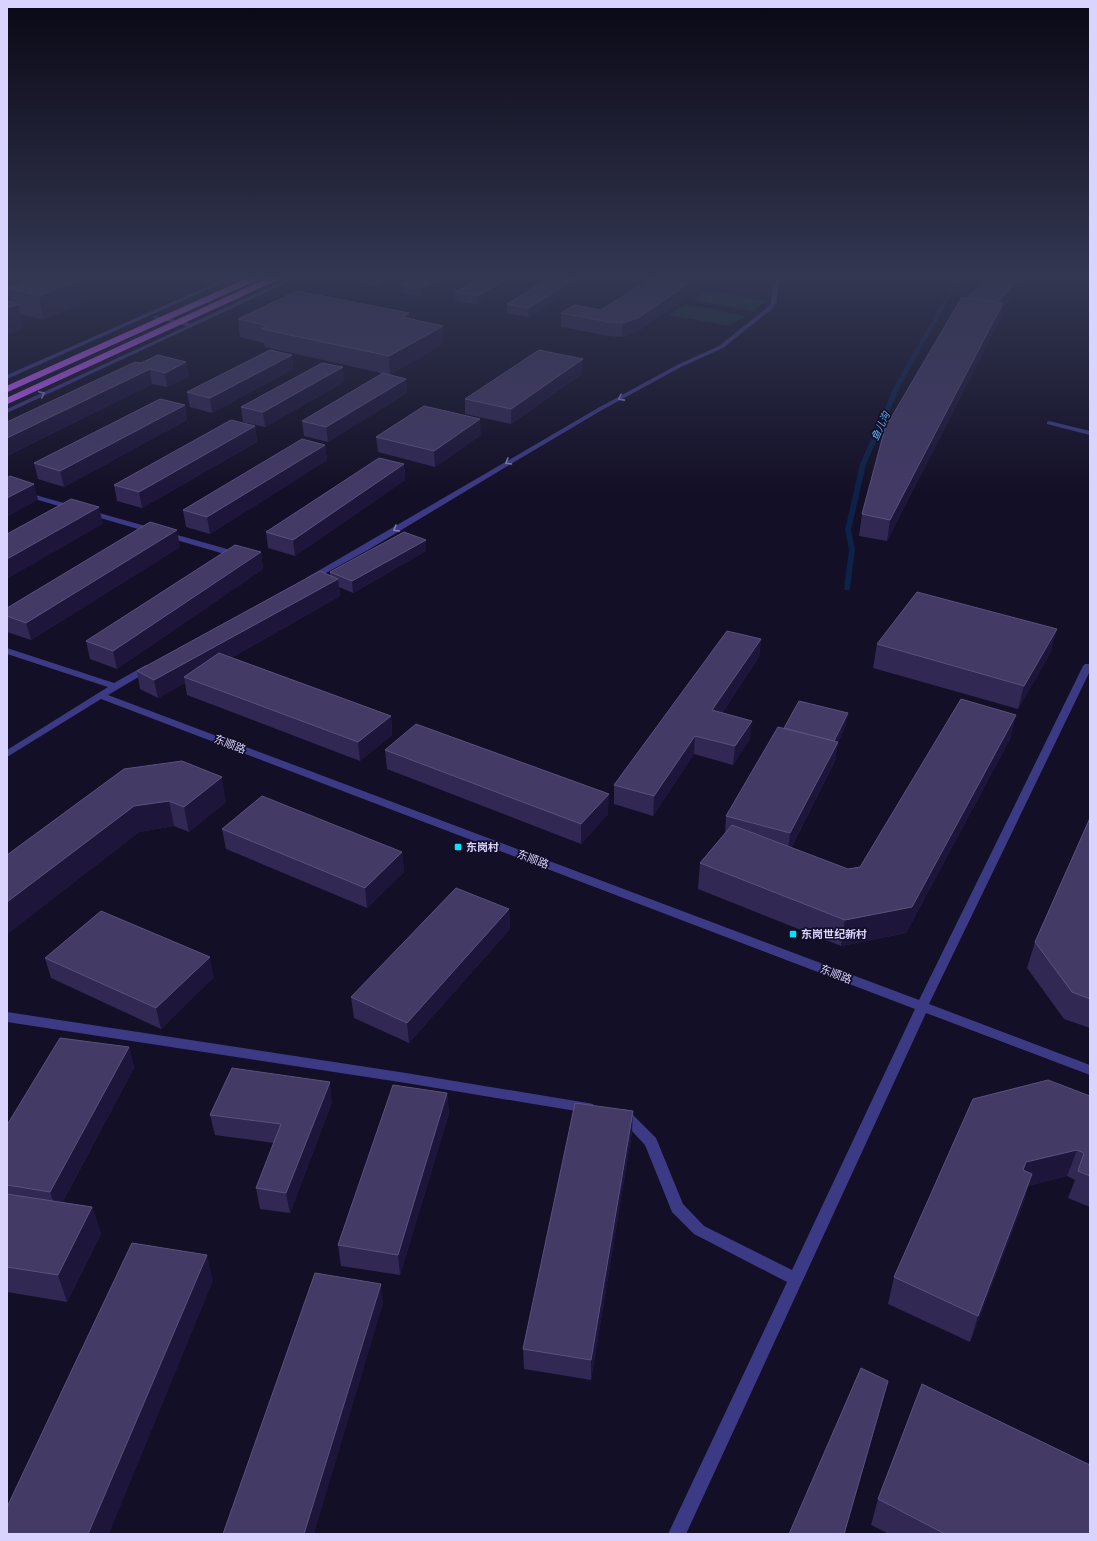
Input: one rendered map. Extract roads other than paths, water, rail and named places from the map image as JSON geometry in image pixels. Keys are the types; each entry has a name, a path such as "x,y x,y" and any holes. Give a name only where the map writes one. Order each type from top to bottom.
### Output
{"main road":[{"path":"7,389 96,349"},
{"path":"7,401 120,349"}],"street":[{"path":"7,377 71,349"},
{"path":"7,411 141,349"},
{"path":"302,582 365,548 518,456 600,409 679,366 717,349"},
{"path":"1049,423 1090,433"},
{"path":"7,489 231,553"},
{"path":"7,651 115,686"},
{"path":"7,754 100,695 157,663"},
{"path":"677,1534 922,1007 1088,666"},
{"name":"东顺路","path":"100,695 1090,1070"},
{"path":"7,1017 406,1078 624,1114 651,1142 677,1208 699,1230 795,1279"}],"waterway":[{"name":"鱼儿沟","path":"847,589 852,549 848,530 863,464 898,385 918,349"}],"place":[{"name":"东岗村","path":"458,847"},
{"name":"东岗世纪新村","path":"793,934"}]}
